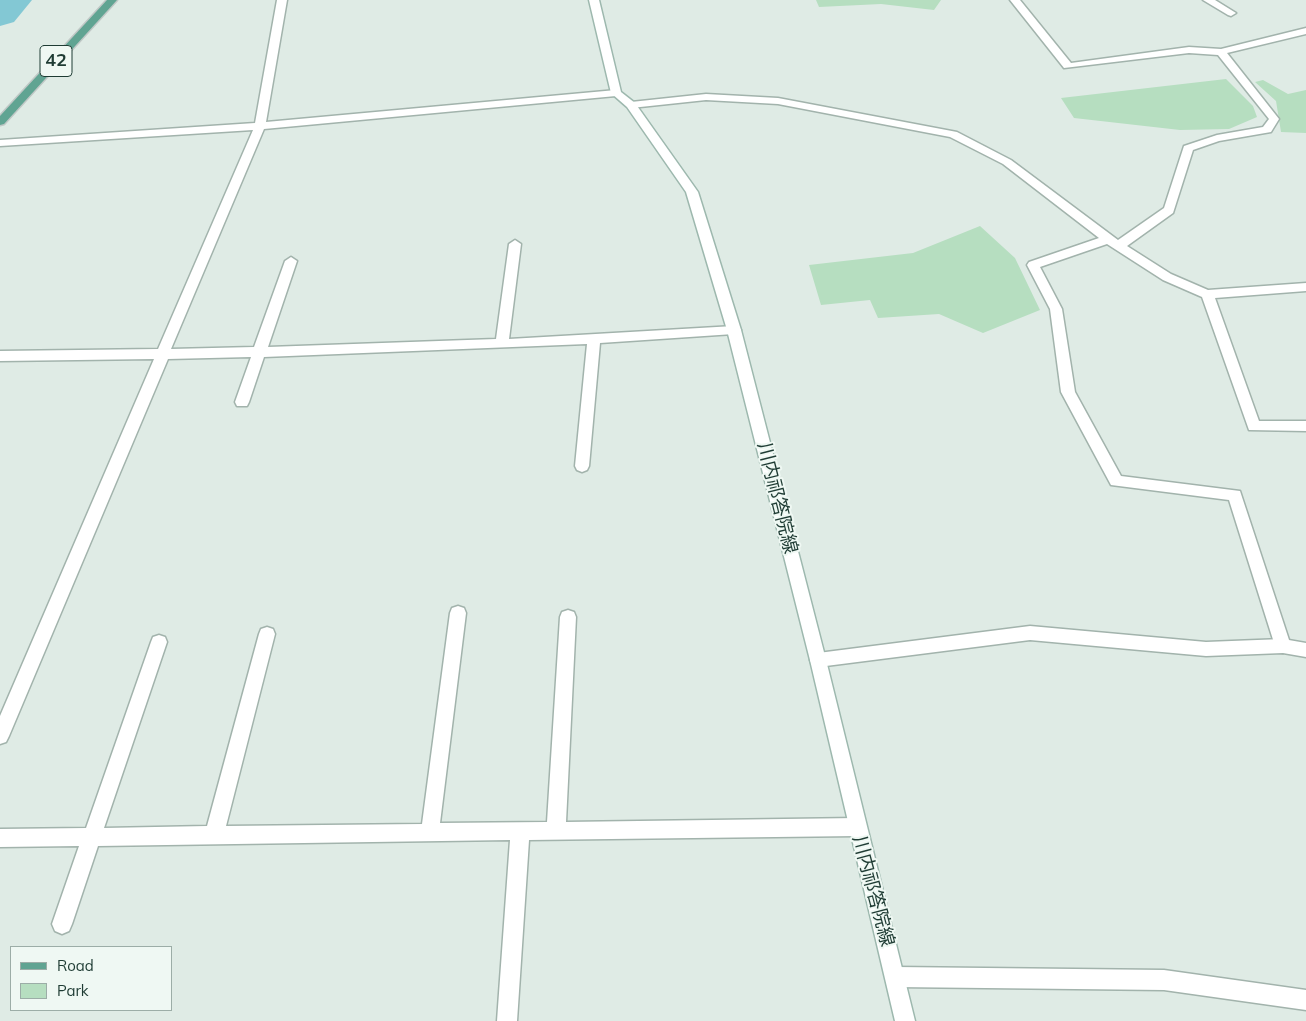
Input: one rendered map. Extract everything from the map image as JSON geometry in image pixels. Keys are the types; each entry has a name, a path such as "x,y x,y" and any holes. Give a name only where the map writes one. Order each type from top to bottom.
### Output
{"main road":[{"name":"42","path":"0,122 112,0"}],"street":[{"path":"0,736 260,126 282,0"},
{"path":"0,143 260,126 616,93 594,0"},
{"path":"1015,0 1068,66 1189,50 1221,52 1306,31"},
{"path":"1208,0 1231,13"},
{"path":"1221,52 1274,119 1267,130 1217,138 1188,148 1169,210 1113,243 1033,265 1056,309 1068,392 1116,481 1235,495 1283,646"},
{"name":"川内祁答院線","path":"616,93 631,105 692,192 734,330 818,660 857,827 906,1021"},
{"path":"631,105 706,97 778,101 953,134 1007,162 1113,243 1167,277 1206,294 1306,287"},
{"path":"502,343 515,244"},
{"path":"242,402 291,261"},
{"path":"1206,294 1254,426 1306,426"},
{"path":"0,356 164,354 594,340 734,330"},
{"path":"582,466 594,340"},
{"path":"430,832 458,613"},
{"path":"556,830 568,617"},
{"path":"818,660 1030,633 1206,649 1283,646 1306,650"},
{"path":"214,835 267,634"},
{"path":"62,924 159,642"},
{"path":"0,838 857,827"},
{"path":"507,1021 520,831"},
{"path":"896,978 1164,980 1306,1000"}],"green space":[{"path":"816,0 941,0 934,10 881,4 819,7"},
{"path":"1226,79 1253,106 1257,117 1229,129 1180,130 1074,118 1061,98"},
{"path":"1263,80 1288,94 1306,90 1306,133 1281,132 1276,101 1255,82"},
{"path":"980,226 1015,258 1040,310 983,333 939,314 878,318 870,300 821,305 809,265 913,253"}],"waterway":[{"path":"0,14 13,0"}]}
